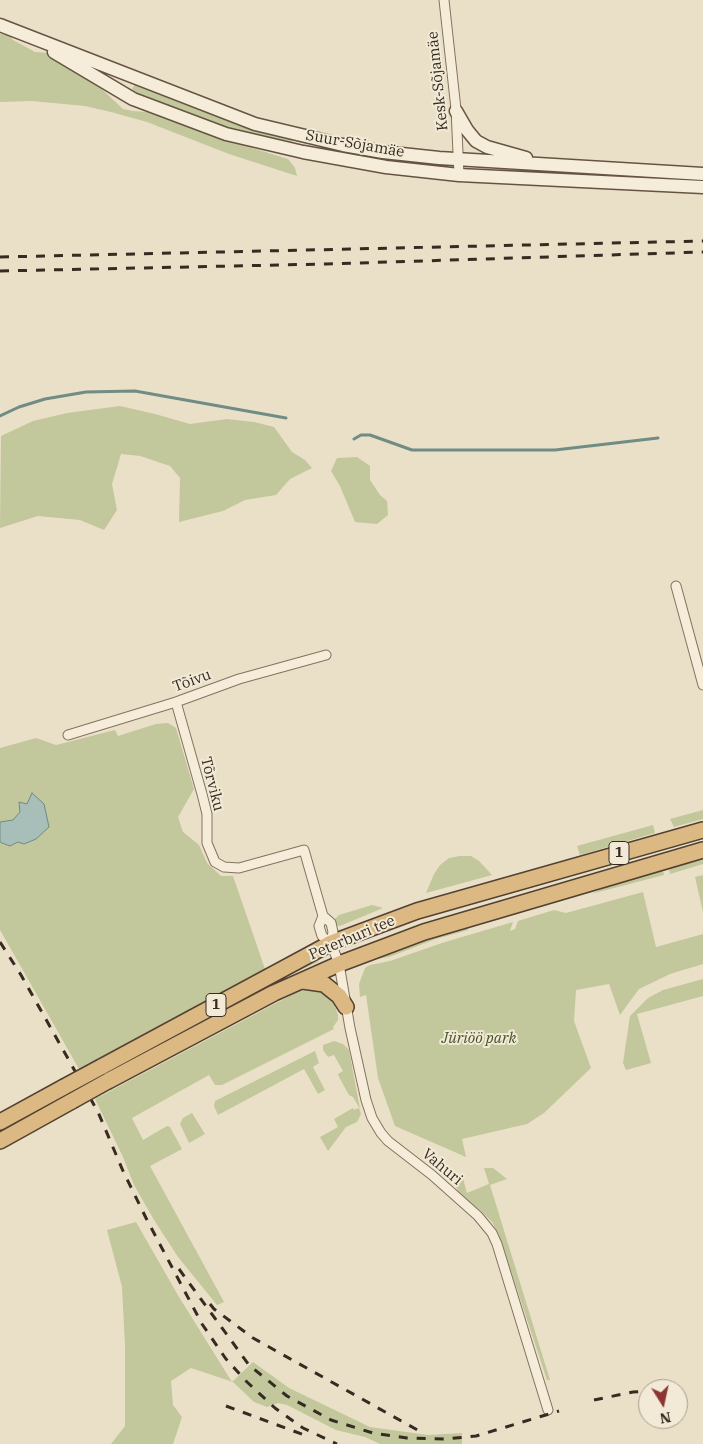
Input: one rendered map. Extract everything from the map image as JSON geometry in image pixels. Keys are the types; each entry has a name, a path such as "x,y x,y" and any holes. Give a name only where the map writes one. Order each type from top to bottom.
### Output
{"highway":[{"name":"Peterburi tee","path":"0,1122 331,943 417,911 703,830"},
{"name":"Peterburi tee","path":"0,1141 267,996 339,964 424,932 703,850"},
{"path":"663,862 703,857"},
{"path":"301,981 324,984 339,996 346,1007"}],"main road":[{"name":"Suur-Sõjamäe","path":"0,25 255,124 343,145 458,159 703,174"},
{"name":"Suur-Sõjamäe","path":"26,36 133,99 226,134 303,152 386,167 459,175 703,187"},
{"path":"119,91 126,73"},
{"path":"456,111 476,141 487,147 515,154 540,164"}],"street":[{"name":"Kesk-Sõjamäe","path":"444,0 456,111 459,175"},
{"path":"676,586 703,685"},
{"name":"Tõivu","path":"68,735 176,702 239,679 326,656"},
{"name":"Tõrviku","path":"176,702 207,814 207,842 215,862 224,867"},
{"name":"Vahuri","path":"224,867 239,868 304,850 323,916 330,923 333,932 331,943 339,964 346,1007 366,1100 372,1118 388,1141 432,1175 478,1216 492,1233 548,1410"}],"green space":[{"path":"0,34 9,35 13,40 35,52 49,53 92,80 123,109 147,112 210,135 288,159 295,168 297,176 229,154 147,122 111,112 85,106 32,101 0,102"},
{"path":"135,84 243,126 290,138 293,142 228,129 136,93 132,89"},
{"path":"120,406 190,424 227,419 254,422 274,427 292,452 305,460 312,468 290,479 276,495 245,500 223,511 179,522 180,478 170,466 140,456 121,454 112,484 117,510 104,530 80,520 38,516 0,528 1,436 33,421 67,413"},
{"path":"357,457 370,466 370,480 380,495 387,501 388,515 377,524 355,522 340,486 331,471 337,458"},
{"path":"168,723 176,728 194,789 178,817 183,832 199,845 207,863 221,876 233,876 265,969 79,1069 0,930 0,748 36,738 56,745 115,730 118,736 156,724"},
{"path":"703,810 703,819 674,827 670,819"},
{"path":"653,825 655,833 580,855 577,846"},
{"path":"471,856 479,861 492,875 426,893 440,865 449,858"},
{"path":"703,860 703,864 670,874 669,868"},
{"path":"663,870 664,875 591,894 614,884"},
{"path":"703,875 703,912 695,877"},
{"name":"Jüriöö park","path":"643,892 656,947 703,934 703,964 670,974 639,989 620,1015 609,984 576,990 574,1021 591,1068 544,1113 527,1124 462,1139 466,1157 395,1126 378,1078 366,995 360,997 359,984 365,968 513,922 510,931 515,929 518,921 554,910 566,913"},
{"path":"372,905 383,908 340,926 335,925 334,920 339,915"},
{"path":"468,928 468,930 436,939 389,957 371,960 404,946"},
{"path":"319,960 105,1076 104,1074 276,980"},
{"path":"703,979 703,996 637,1014 651,1063 626,1070 623,1063 630,1016 648,998 663,990"},
{"path":"310,988 320,990 333,1001 338,1015 338,1020 333,1027 334,1029 222,1085 215,1085 209,1075 132,1118 143,1140 167,1126 170,1127 182,1149 150,1166 224,1302 217,1305 178,1257 154,1220 134,1185 123,1157 95,1099 297,992"},
{"path":"334,1041 343,1044 349,1050 360,1109 353,1097 349,1095 338,1075 343,1071 334,1055 328,1057 323,1050 323,1045"},
{"path":"315,1051 319,1063 313,1067 325,1090 318,1094 304,1069 218,1115 214,1106 215,1101"},
{"path":"353,1108 354,1110 358,1108 360,1110 361,1114 357,1122 346,1127 328,1151 320,1137 338,1127 334,1119"},
{"path":"192,1113 205,1134 189,1143 180,1124 183,1118"},
{"path":"484,1168 493,1168 507,1179 490,1185 550,1380 547,1380 499,1235 492,1222 459,1194 456,1187 457,1179 462,1175 467,1193 489,1184"},
{"path":"136,1222 179,1297 232,1382 191,1368 171,1381 173,1405 182,1417 173,1444 111,1444 125,1426 125,1346 122,1287 107,1230"},
{"path":"253,1362 289,1388 370,1427 428,1435 462,1433 462,1444 380,1444 365,1437 336,1430 287,1405 278,1403 267,1407 254,1402 232,1382"}],"water":[{"path":"32,793 44,804 49,827 36,839 24,844 18,842 10,846 0,842 0,822 13,820 20,812 19,802 27,804"}],"waterway":[{"path":"0,416 19,407 45,399 86,392 135,391 286,418"},
{"path":"354,439 361,435 370,435 412,450 555,450 658,438"}],"railway":[{"path":"0,257 703,241"},
{"path":"0,271 326,264 703,252"},
{"path":"0,942 21,975 98,1112 123,1171 146,1218 202,1324 226,1359 275,1408 303,1428 337,1444"},
{"path":"179,1269 249,1365 287,1396 331,1420 373,1433 407,1438 446,1439 476,1436 559,1411"},
{"path":"210,1304 253,1338 421,1432"},
{"path":"594,1400 638,1392"},
{"path":"226,1406 307,1436"}]}
